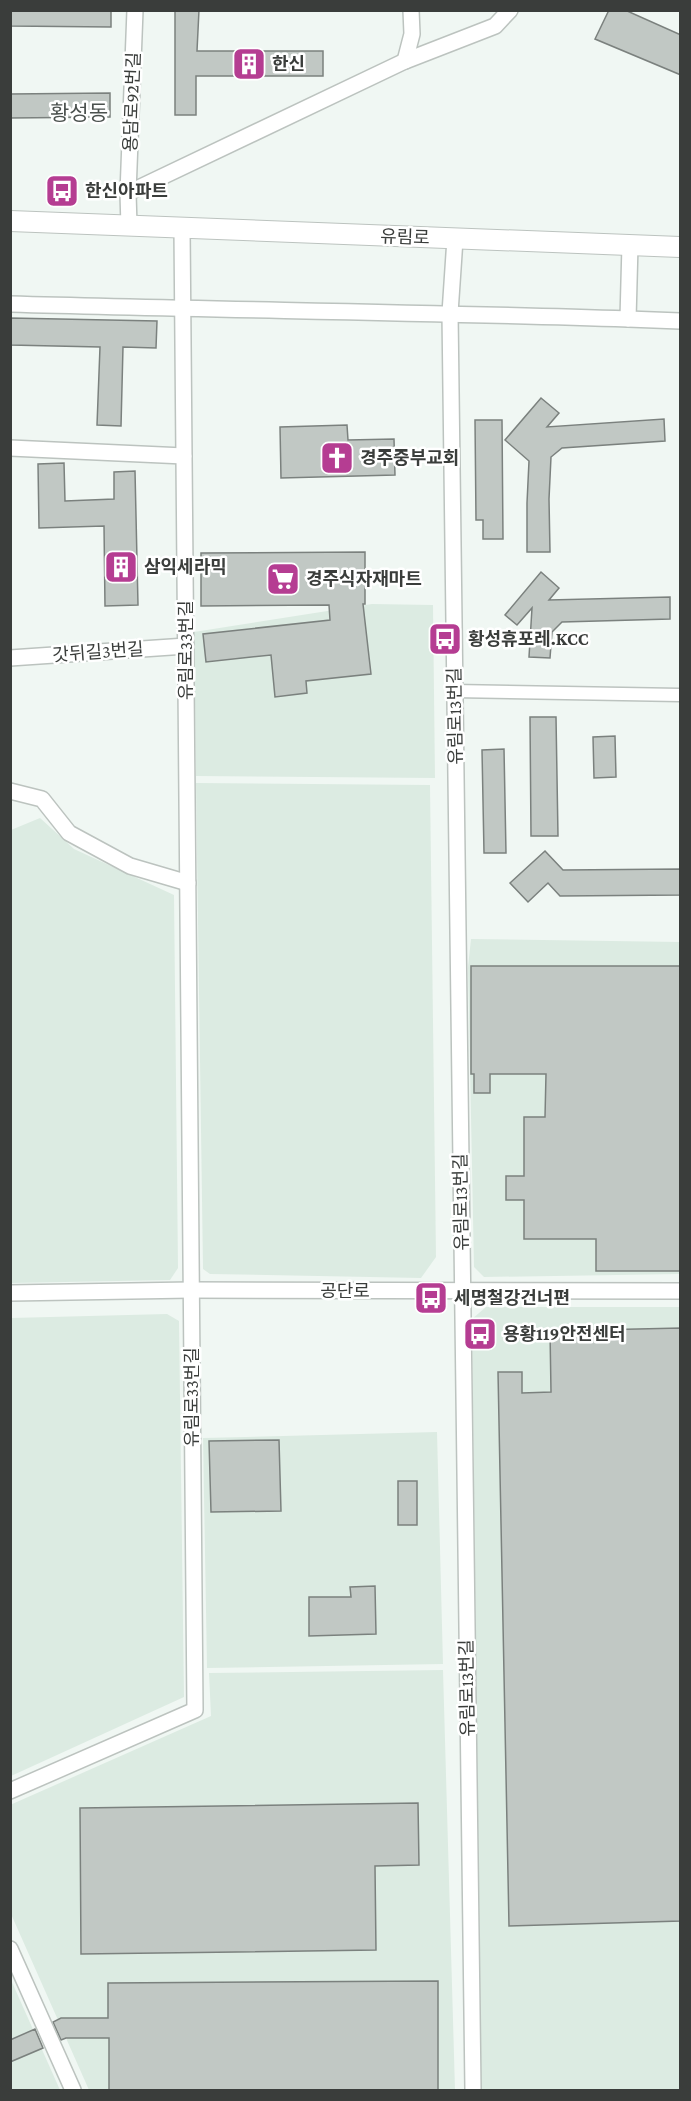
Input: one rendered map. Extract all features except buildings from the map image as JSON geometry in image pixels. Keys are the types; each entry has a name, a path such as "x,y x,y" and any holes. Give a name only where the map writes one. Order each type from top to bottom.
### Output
{"street":[{"name":"용담로92번길","path":"128,193 135,10"},
{"path":"405,61 412,34 411,10"},
{"path":"129,226 128,193 405,61 495,26 510,10"},
{"name":"유림로","path":"10,221 681,247"},
{"name":"유림로33번길","path":"10,1791 195,1710 182,229"},
{"name":"유림로13번길","path":"455,239 450,313 472,2091"},
{"path":"628,320 630,245"},
{"path":"10,304 450,313 681,321"},
{"path":"10,448 184,456"},
{"name":"갓뒤길3번길","path":"10,658 186,646"},
{"path":"454,691 681,695"},
{"path":"10,791 42,799 69,833 130,866 188,884"},
{"name":"공단로","path":"10,1293 191,1290 681,1291"},
{"path":"10,1948 73,2091"}],"shaded area":[{"path":"372,604 433,605 435,778 196,776 194,632"},
{"path":"196,783 430,785 436,1257 421,1278 210,1274 203,1269"},
{"path":"40,818 74,849 174,895 178,1268 170,1280 11,1283 11,830"},
{"path":"471,939 680,942 680,1274 484,1277 474,1267 468,967"},
{"path":"486,1307 680,1307 680,2090 481,2090 472,1319"},
{"path":"167,1314 179,1321 184,1697 11,1776 11,1318"},
{"path":"437,1432 443,1664 207,1668 203,1438"},
{"path":"443,1670 455,2090 89,2090 11,1914 10,1805 211,1716 209,1673"},
{"path":"11,1980 60,2090 11,2090"}],"place":[{"name":"한신","path":"249,64"},
{"name":"한신아파트","path":"62,191"},
{"name":"경주중부교회","path":"337,458"},
{"name":"삼익세라믹","path":"121,567"},
{"name":"경주식자재마트","path":"283,579"},
{"name":"황성휴포레.KCC","path":"445,639"},
{"name":"세명철강건너편","path":"431,1298"},
{"name":"용황119안전센터","path":"480,1334"}],"district":[{"name":"황성동","path":"79,113"}]}
